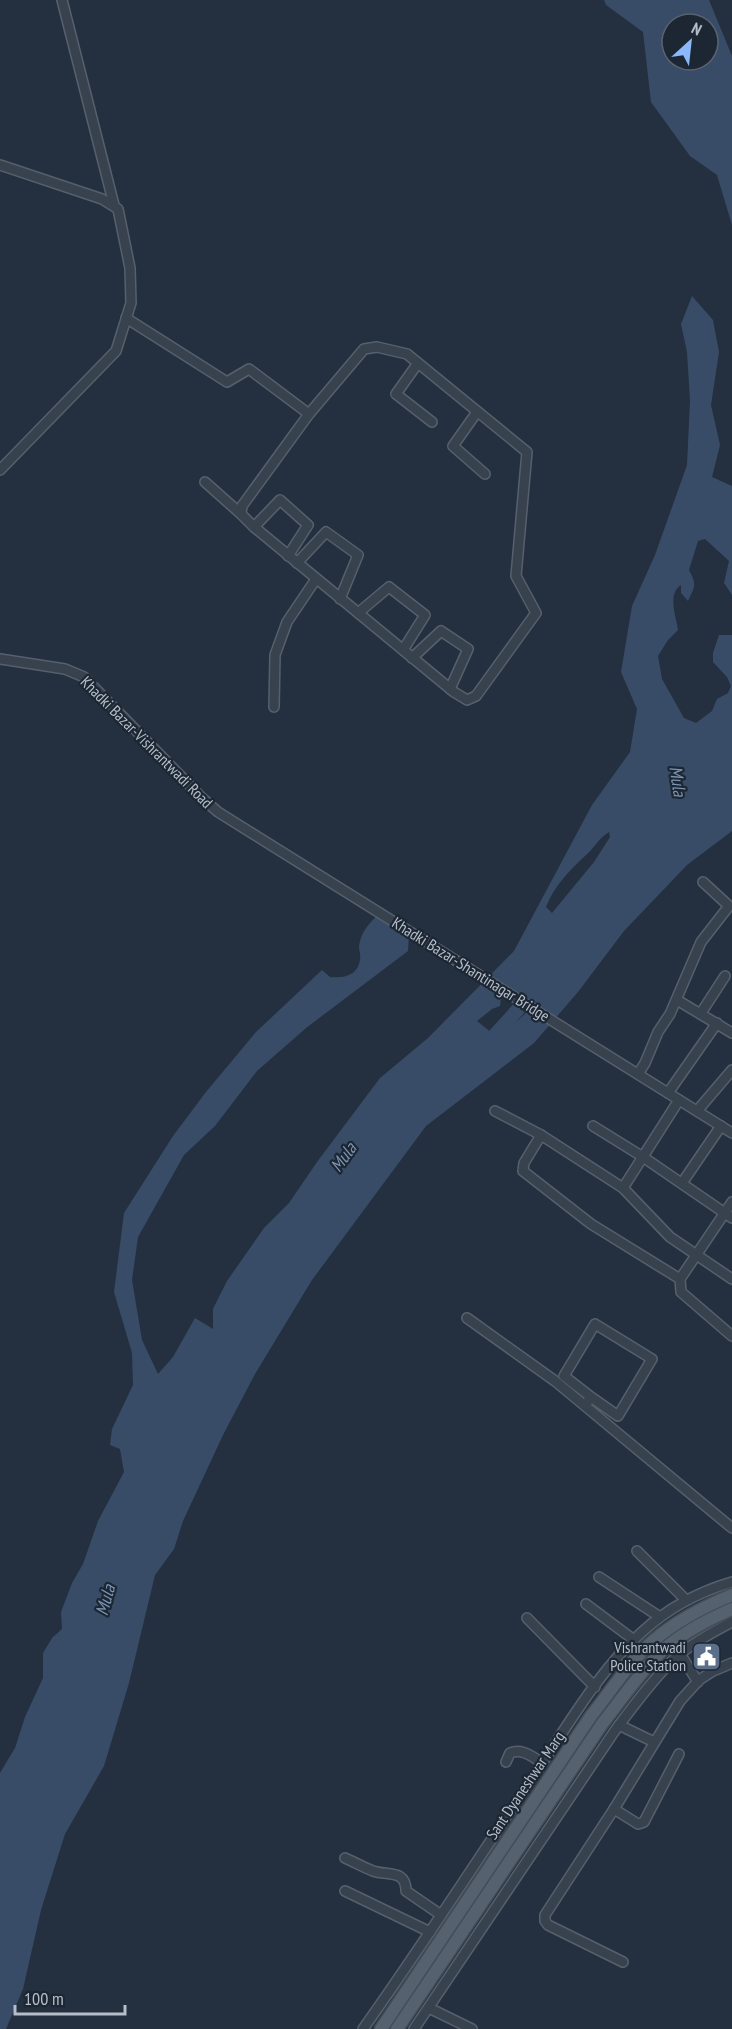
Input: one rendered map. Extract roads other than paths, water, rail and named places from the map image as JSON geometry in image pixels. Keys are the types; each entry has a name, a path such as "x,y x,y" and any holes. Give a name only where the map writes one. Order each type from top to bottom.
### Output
{"main road":[{"name":"Sant Dyaneshwar Marg","path":"381,2029 591,1716 621,1678 651,1643 668,1629 693,1612 732,1595"},
{"name":"Sant Dyaneshwar Marg","path":"397,2029 602,1724 625,1694 660,1652 700,1624 732,1609"}],"street":[{"path":"0,470 116,351 131,303 130,268 120,213 114,205 62,0"},
{"path":"0,165 114,205"},
{"path":"126,318 227,382 249,369 309,414"},
{"path":"206,482 254,527 288,556 467,700 476,696 536,613 516,576 527,452 407,354 377,347 364,349 309,414 242,506 241,514"},
{"path":"418,363 396,394 432,422"},
{"path":"477,412 453,446 485,474"},
{"path":"254,527 280,500 308,525 288,556"},
{"path":"297,563 327,532 358,555 340,599"},
{"path":"274,707 275,655 286,622 316,579"},
{"path":"358,613 389,587 425,615 403,650"},
{"path":"412,658 441,631 468,649 450,688"},
{"name":"Khadki Bazar-Vishrantwadi Road","path":"0,659 65,669 84,677 218,812 376,910"},
{"path":"703,882 729,906 701,942 676,1000 638,1074 732,1133"},
{"name":"Khadki Bazar-Shantinagar Bridge","path":"376,910 638,1074"},
{"path":"701,1013 725,975"},
{"path":"676,1000 732,1033"},
{"path":"668,1093 717,1023"},
{"path":"697,1111 732,1070"},
{"path":"623,1188 679,1100"},
{"path":"495,1111 541,1135 623,1188 670,1237 732,1279"},
{"path":"593,1126 728,1215"},
{"path":"682,1183 721,1126"},
{"path":"541,1135 524,1163 523,1171 591,1224 680,1279"},
{"path":"732,1202 728,1215 680,1279 681,1292 732,1336"},
{"path":"466,1318 555,1381 588,1401 618,1416 652,1359 595,1324 564,1376 588,1401 632,1446 732,1528"},
{"path":"637,1551 686,1600"},
{"path":"599,1576 660,1617"},
{"path":"363,2029 595,1687 634,1640 660,1617 706,1590 732,1582"},
{"path":"586,1604 634,1640"},
{"path":"527,1618 595,1687"},
{"path":"414,2029 620,1725 670,1663 680,1654 732,1622"},
{"path":"680,1654 698,1682"},
{"path":"623,1962 548,1925 545,1915 614,1809 680,1701 698,1682 732,1663"},
{"path":"620,1725 654,1742"},
{"path":"506,1762 510,1753 517,1751 543,1763"},
{"path":"614,1809 638,1824 644,1822 678,1754"},
{"path":"345,1858 375,1872 394,1874 404,1879 406,1891 441,1915"},
{"path":"345,1891 430,1932"},
{"path":"429,2008 472,2029"}],"water":[{"path":"604,0 709,0 714,12 660,12 660,72 720,72 720,27 732,56 732,225 717,175 690,156 651,102 643,32 606,5"},
{"path":"692,296 713,320 719,352 711,405 720,445 712,477 732,486 732,595 724,583 729,561 705,539 698,541 689,570 694,589 688,601 681,593 681,585 674,594 678,630 668,640 658,656 662,679 684,718 696,723 712,711 717,699 728,693 731,686 727,677 713,662 713,653 719,635 732,635 732,831 687,865 624,931 578,992 534,1043 426,1126 312,1280 255,1374 223,1435 183,1521 174,1549 155,1575 129,1683 104,1766 65,1834 41,1910 23,1989 6,2029 0,2029 0,1773 15,1748 25,1717 43,1678 43,1653 52,1638 62,1629 61,1612 72,1583 83,1564 98,1521 124,1472 120,1449 110,1445 112,1429 133,1385 132,1353 114,1292 124,1213 173,1136 256,1032 322,970 330,977 344,977 356,970 360,960 359,946 362,936 379,914 409,932 408,951 306,1028 257,1071 215,1126 184,1155 138,1237 132,1280 142,1340 158,1374 173,1357 195,1318 213,1329 213,1309 227,1281 264,1228 289,1203 380,1078 428,1038 514,951 592,805 630,752 637,709 621,672 632,606 655,555 687,465 690,401 687,352 681,324","holes":["609,832 610,837 594,862 552,913 546,907 558,885","511,993 526,1001 525,1014 507,1030 492,1033 477,1021 492,1009 500,1006 501,998"]}],"waterway":[{"name":"Mula","path":"485,1042 494,1036 532,994"}],"place":[{"name":"Vishrantwadi Police Station","path":"707,1656"}]}
